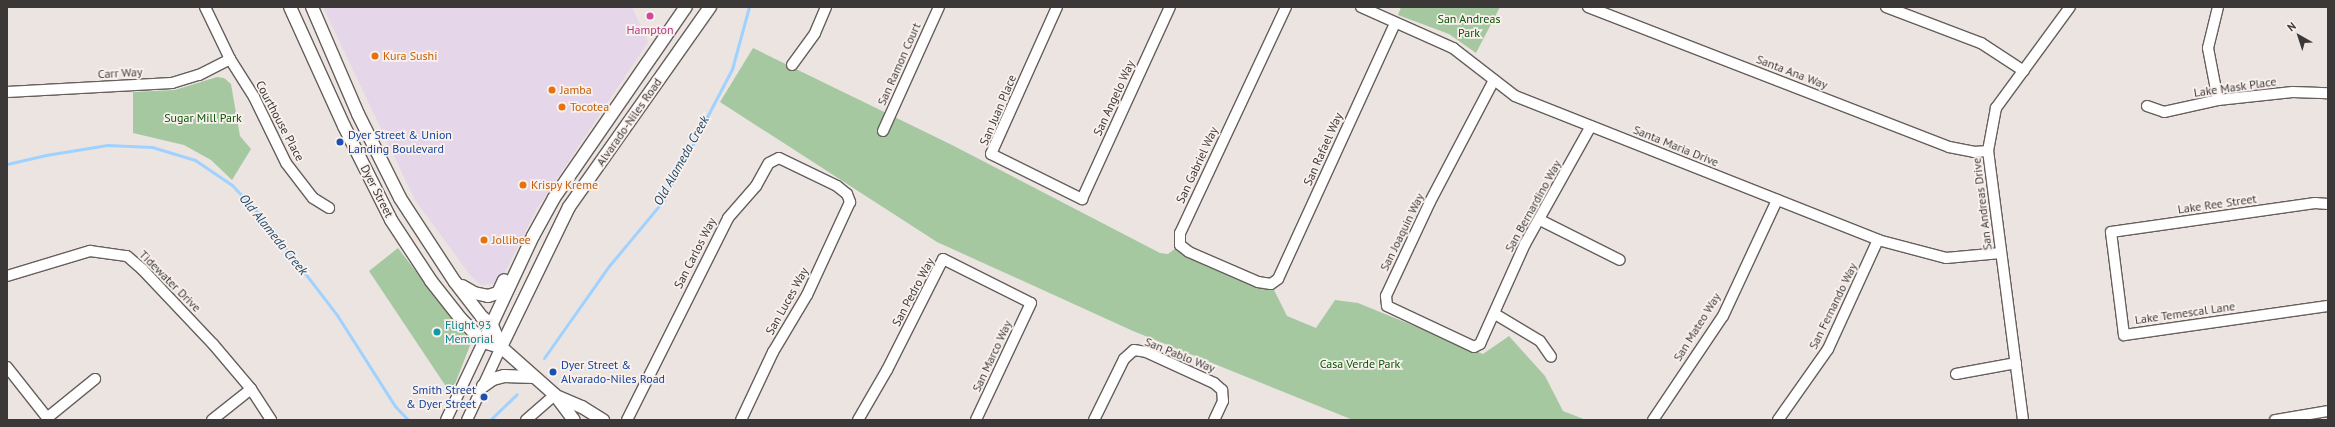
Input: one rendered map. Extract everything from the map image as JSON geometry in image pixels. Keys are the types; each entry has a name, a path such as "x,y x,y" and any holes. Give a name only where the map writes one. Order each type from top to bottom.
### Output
{"main road":[{"name":"Dyer Street","path":"290,7 344,126 391,220 431,281 460,319 483,342 500,347 555,395 574,420"},
{"name":"Dyer Street","path":"312,7 358,114 400,198 456,282 482,317 492,325 500,347"},
{"name":"Alvarado-Niles Road","path":"483,342 533,236 554,198 686,7"},
{"name":"Alvarado-Niles Road","path":"500,347 569,207 710,7"},
{"path":"456,282 482,296 498,292 520,248 533,236"},
{"path":"483,386 493,379 504,376 534,377"},
{"name":"Dyer Street","path":"555,395 582,407 603,420"}],"street":[{"name":"Courthouse Place","path":"204,7 230,59 254,97 286,163 313,198 330,208"},
{"path":"792,65 816,33 826,7"},
{"name":"San Ramon Court","path":"883,131 939,7"},
{"name":"San Juan Place","path":"1057,7 991,154 1082,199"},
{"name":"San Angelo Way","path":"1082,199 1170,7"},
{"name":"San Gabriel Way","path":"1271,284 1258,282 1189,252 1180,245 1180,233 1286,7"},
{"name":"Santa Maria Drive","path":"1361,7 1453,48 1515,96 1878,240 1946,258 2001,252"},
{"name":"Santa Ana Way","path":"1588,7 1949,147 1974,152 1988,151"},
{"path":"1886,7 1981,43 2024,71"},
{"name":"San Andreas Drive","path":"2024,420 1988,151 1996,108 2070,7"},
{"path":"2218,7 2208,48 2218,100"},
{"name":"San Rafael Way","path":"1271,284 1278,279 1395,23"},
{"name":"Carr Way","path":"7,92 172,83 199,75 230,59"},
{"name":"San Joaquin Way","path":"1480,344 1474,347 1387,306 1386,296 1430,202 1494,80"},
{"name":"Lake Mask Place","path":"2147,106 2164,112 2218,100 2293,92 2328,93"},
{"name":"San Bernardino Way","path":"1480,344 1495,314 1525,244 1540,220 1591,126"},
{"name":"San Carlos Way","path":"627,420 728,218 756,186 769,163 779,158 837,186 848,194"},
{"name":"San Luces Way","path":"741,420 774,352 807,295 850,202 848,194"},
{"name":"San Mateo Way","path":"1653,420 1723,316 1777,200"},
{"name":"Lake Ree Street","path":"2111,232 2315,203 2328,204"},
{"path":"1540,220 1620,260"},
{"name":"Lake Temescal Lane","path":"2111,232 2124,335 2328,306"},
{"name":"San Fernando Way","path":"1778,420 1828,349 1878,240"},
{"name":"Tidewater Drive","path":"7,276 90,252 127,256 142,269 251,388 271,420"},
{"name":"San Pedro Way","path":"858,420 887,370 943,259 1031,303"},
{"name":"San Marco Way","path":"976,420 1031,303"},
{"path":"1495,314 1540,341 1552,357"},
{"path":"446,420 483,342"},
{"path":"467,420 500,347"},
{"name":"San Pablo Way","path":"1094,420 1124,359 1134,350 1146,352 1214,383 1222,390 1223,401 1214,420"},
{"path":"1956,374 2016,363"},
{"path":"7,367 48,419 95,379"},
{"path":"212,420 251,388"},
{"path":"526,420 555,395"},
{"path":"2276,420 2328,412"}],"shaded area":[{"path":"323,7 632,7 648,42 536,210 502,278 493,284 481,285 470,275 415,200"}],"green space":[{"name":"San Andreas Park","path":"1401,7 1500,7 1476,53 1449,34 1398,15"},
{"name":"Casa Verde Park","path":"753,48 952,145 1160,253 1168,254 1180,245 1271,284 1287,316 1316,328 1335,300 1358,303 1483,354 1509,336 1545,376 1563,411 1586,420 1353,420 1133,331 937,242 720,102"},
{"name":"Sugar Mill Park","path":"217,77 224,78 231,84 240,136 251,149 232,180 211,160 184,145 133,133 133,92 175,90"},
{"path":"398,248 471,343 451,394 369,271"}],"waterway":[{"name":"Old Alameda Creek","path":"544,358 609,266 663,201 732,69 749,7"},
{"name":"Old Alameda Creek","path":"7,164 46,155 107,145 152,147 195,160 232,185 261,216 337,315 395,406 408,420"},
{"name":"Old Alameda Creek","path":"490,420 517,394"}],"place":[{"name":"Hampton","path":"650,16"},
{"name":"Kura Sushi","path":"375,56"},
{"name":"Jamba","path":"552,90"},
{"name":"Tocotea","path":"562,107"},
{"name":"Dyer Street & Union Landing Boulevard","path":"340,142"},
{"name":"Krispy Kreme","path":"523,185"},
{"name":"Jollibee","path":"484,240"},
{"name":"Flight 93 Memorial","path":"437,332"},
{"name":"Dyer Street & Alvarado-Niles Road","path":"553,372"},
{"name":"Smith Street & Dyer Street","path":"484,397"}]}
